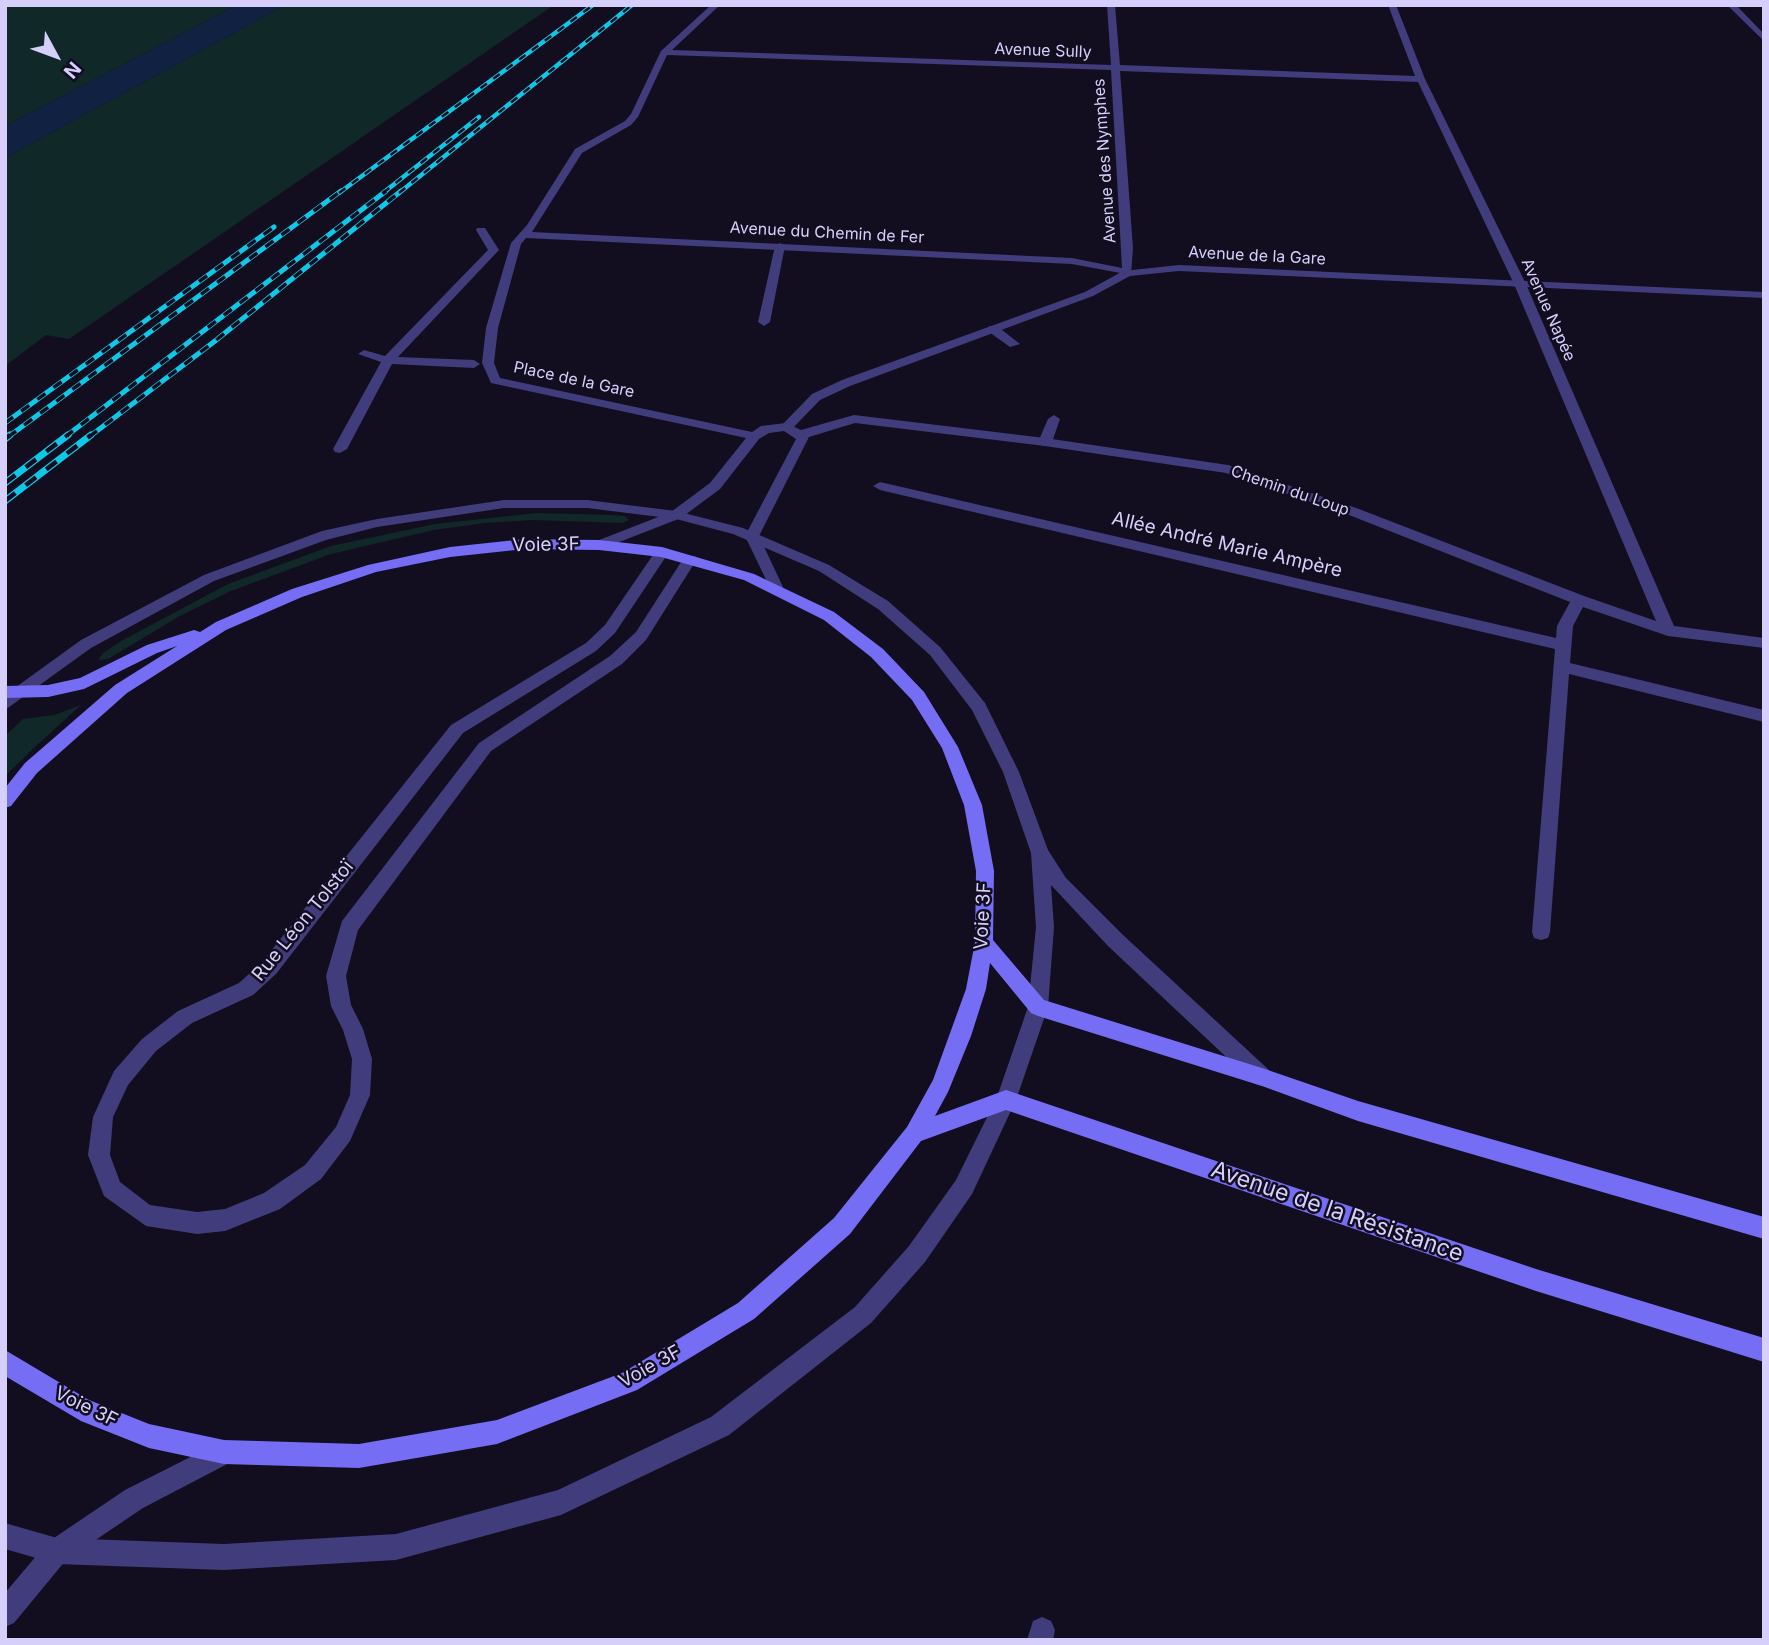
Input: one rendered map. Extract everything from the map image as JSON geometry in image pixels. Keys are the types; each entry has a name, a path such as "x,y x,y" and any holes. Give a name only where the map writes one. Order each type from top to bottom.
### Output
{"main road":[{"name":"Voie 3F","path":"5,801 31,768 121,690 221,626 297,593 373,568 450,552 526,544 599,545 690,558 776,587 829,617 877,653 918,696 950,747 973,806 985,871 984,942 976,989 941,1085 914,1134 842,1226 746,1311 629,1382 497,1432 359,1456 224,1452 149,1436 81,1409 5,1362"},
{"path":"9,696 84,683 152,649 221,626"},
{"path":"984,942 1038,1007 1262,1077 1359,1111 1764,1228"},
{"path":"914,1134 1006,1100"},
{"name":"Avenue de la Résistance","path":"1006,1100 1536,1280 1764,1350"}],"street":[{"path":"523,235 538,216 578,151 628,123 635,115 664,53 716,5"},
{"name":"Avenue des Nymphes","path":"1111,5 1128,248 1127,273"},
{"name":"Avenue Napée","path":"1391,5 1421,79 1520,284 1668,631"},
{"path":"1731,5 1764,39"},
{"name":"Avenue Sully","path":"664,53 1421,79"},
{"path":"340,449 388,359 500,250 481,230"},
{"name":"Avenue du Chemin de Fer","path":"523,235 1072,261 1127,273"},
{"name":"Place de la Gare","path":"523,235 516,243 492,328 488,363 495,380 754,436 766,429 786,428"},
{"path":"764,322 779,246"},
{"name":"Avenue de la Gare","path":"786,428 816,397 846,383 1089,293 1127,273 1179,268 1764,295"},
{"path":"993,329 1014,344"},
{"path":"364,354 388,359 474,364"},
{"name":"Chemin du Loup","path":"800,435 854,419 1045,442 1228,469 1354,513 1579,600 1668,631 1764,643"},
{"path":"1045,442 1054,419"},
{"path":"752,536 803,438 786,428"},
{"path":"599,545 676,515 715,486 754,436"},
{"name":"Allée André Marie Ampère","path":"880,486 1563,645"},
{"path":"9,696 86,644 209,578 322,536 377,523 504,503 587,504 676,515 752,536 824,568 883,605 935,651 978,707 1011,772 1040,853 1060,883 1115,940 1262,1077"},
{"path":"752,536 776,587"},
{"name":"Rue Léon Tolstoï","path":"662,552 610,629 591,647 457,729 269,968 246,989 185,1017 149,1045 128,1069 103,1117 99,1155 112,1189 146,1215 197,1223 225,1220 272,1201 313,1172 343,1134 360,1095 362,1059 341,1006 336,976 349,927 485,747 616,660 641,636 690,558"},
{"path":"1541,932 1565,626 1579,600"},
{"path":"1561,666 1764,716"},
{"path":"5,1536 57,1551 224,1557 396,1547 561,1502 720,1426 863,1315 917,1254 964,1187 1006,1100 1024,1055 1038,1007 1045,927 1040,853"},
{"path":"5,1614 57,1551 134,1499 224,1452"}],"green space":[{"path":"5,5 237,5 5,126"},
{"path":"285,5 554,5 69,339 46,335 5,366 5,158"},
{"path":"537,513 625,516 629,520 622,523 533,520 485,523 434,530 331,554 231,591 178,617 108,659 98,660 103,653 123,640 228,584 331,546 435,524"},
{"path":"81,705 5,776 5,736 23,719 54,715"}],"water":[{"path":"237,5 285,5 5,158 5,126"}],"railway":[{"path":"339,193 593,5"},
{"path":"399,193 632,5"},
{"path":"383,193 479,117"},
{"path":"8,437 341,191"},
{"path":"65,437 386,191"},
{"path":"89,437 215,341 401,191"},
{"path":"5,423 274,227"},
{"path":"5,439 10,435"},
{"path":"5,483 68,435"},
{"path":"5,501 91,435"}]}
